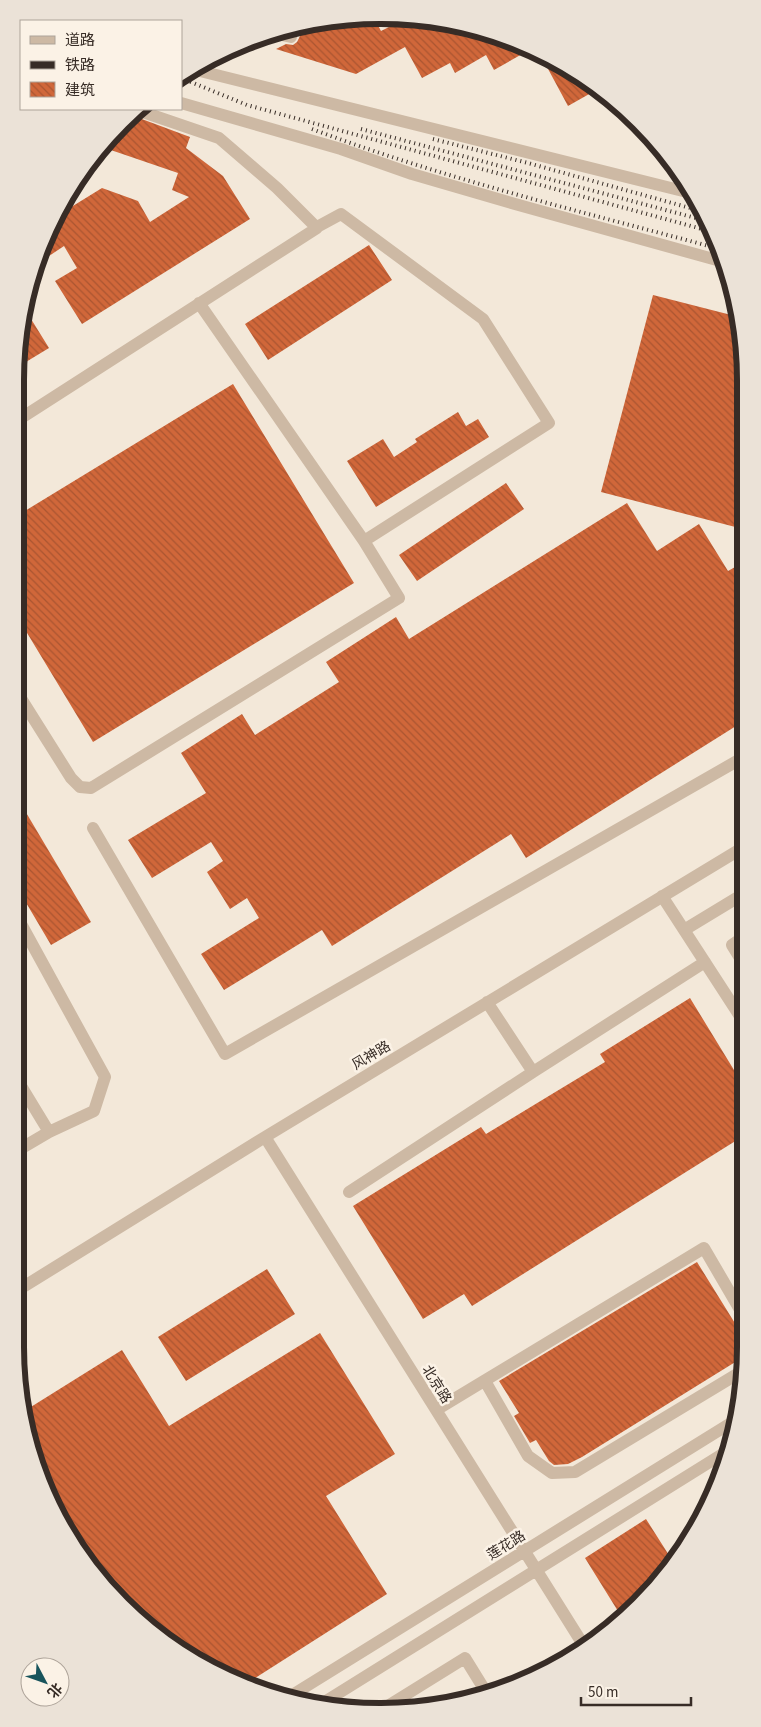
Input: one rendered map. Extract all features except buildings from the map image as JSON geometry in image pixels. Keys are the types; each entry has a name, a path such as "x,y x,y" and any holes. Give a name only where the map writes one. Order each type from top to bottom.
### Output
{"street":[{"path":"203,72 682,191"},
{"path":"182,103 341,149 412,174 716,260"},
{"path":"144,113 219,138 278,188 317,227"},
{"path":"24,416 317,227 341,214 484,319 549,423 364,541"},
{"path":"24,703 71,778 80,787 92,788 400,598 364,541 200,303"},
{"path":"93,828 225,1054 737,761"},
{"name":"风神路","path":"24,1286 265,1137 737,851"},
{"path":"662,896 737,1012"},
{"path":"684,930 737,898"},
{"path":"24,928 105,1076 94,1110 24,1147"},
{"path":"737,942 732,945 737,953"},
{"path":"349,1192 705,962"},
{"path":"487,1002 533,1072"},
{"path":"24,1091 49,1132"},
{"name":"北京路","path":"265,1137 581,1641"},
{"path":"436,1410 704,1248 737,1305"},
{"path":"485,1381 528,1456 552,1473 576,1472 736,1375"},
{"name":"莲花路","path":"296,1693 728,1425"},
{"path":"329,1699 720,1456"},
{"path":"393,1702 465,1658 483,1688"}],"railway":[{"path":"188,81 247,105 703,229"},
{"path":"312,129 463,179 711,247"},
{"path":"361,129 698,219"},
{"path":"433,139 692,209"}]}
